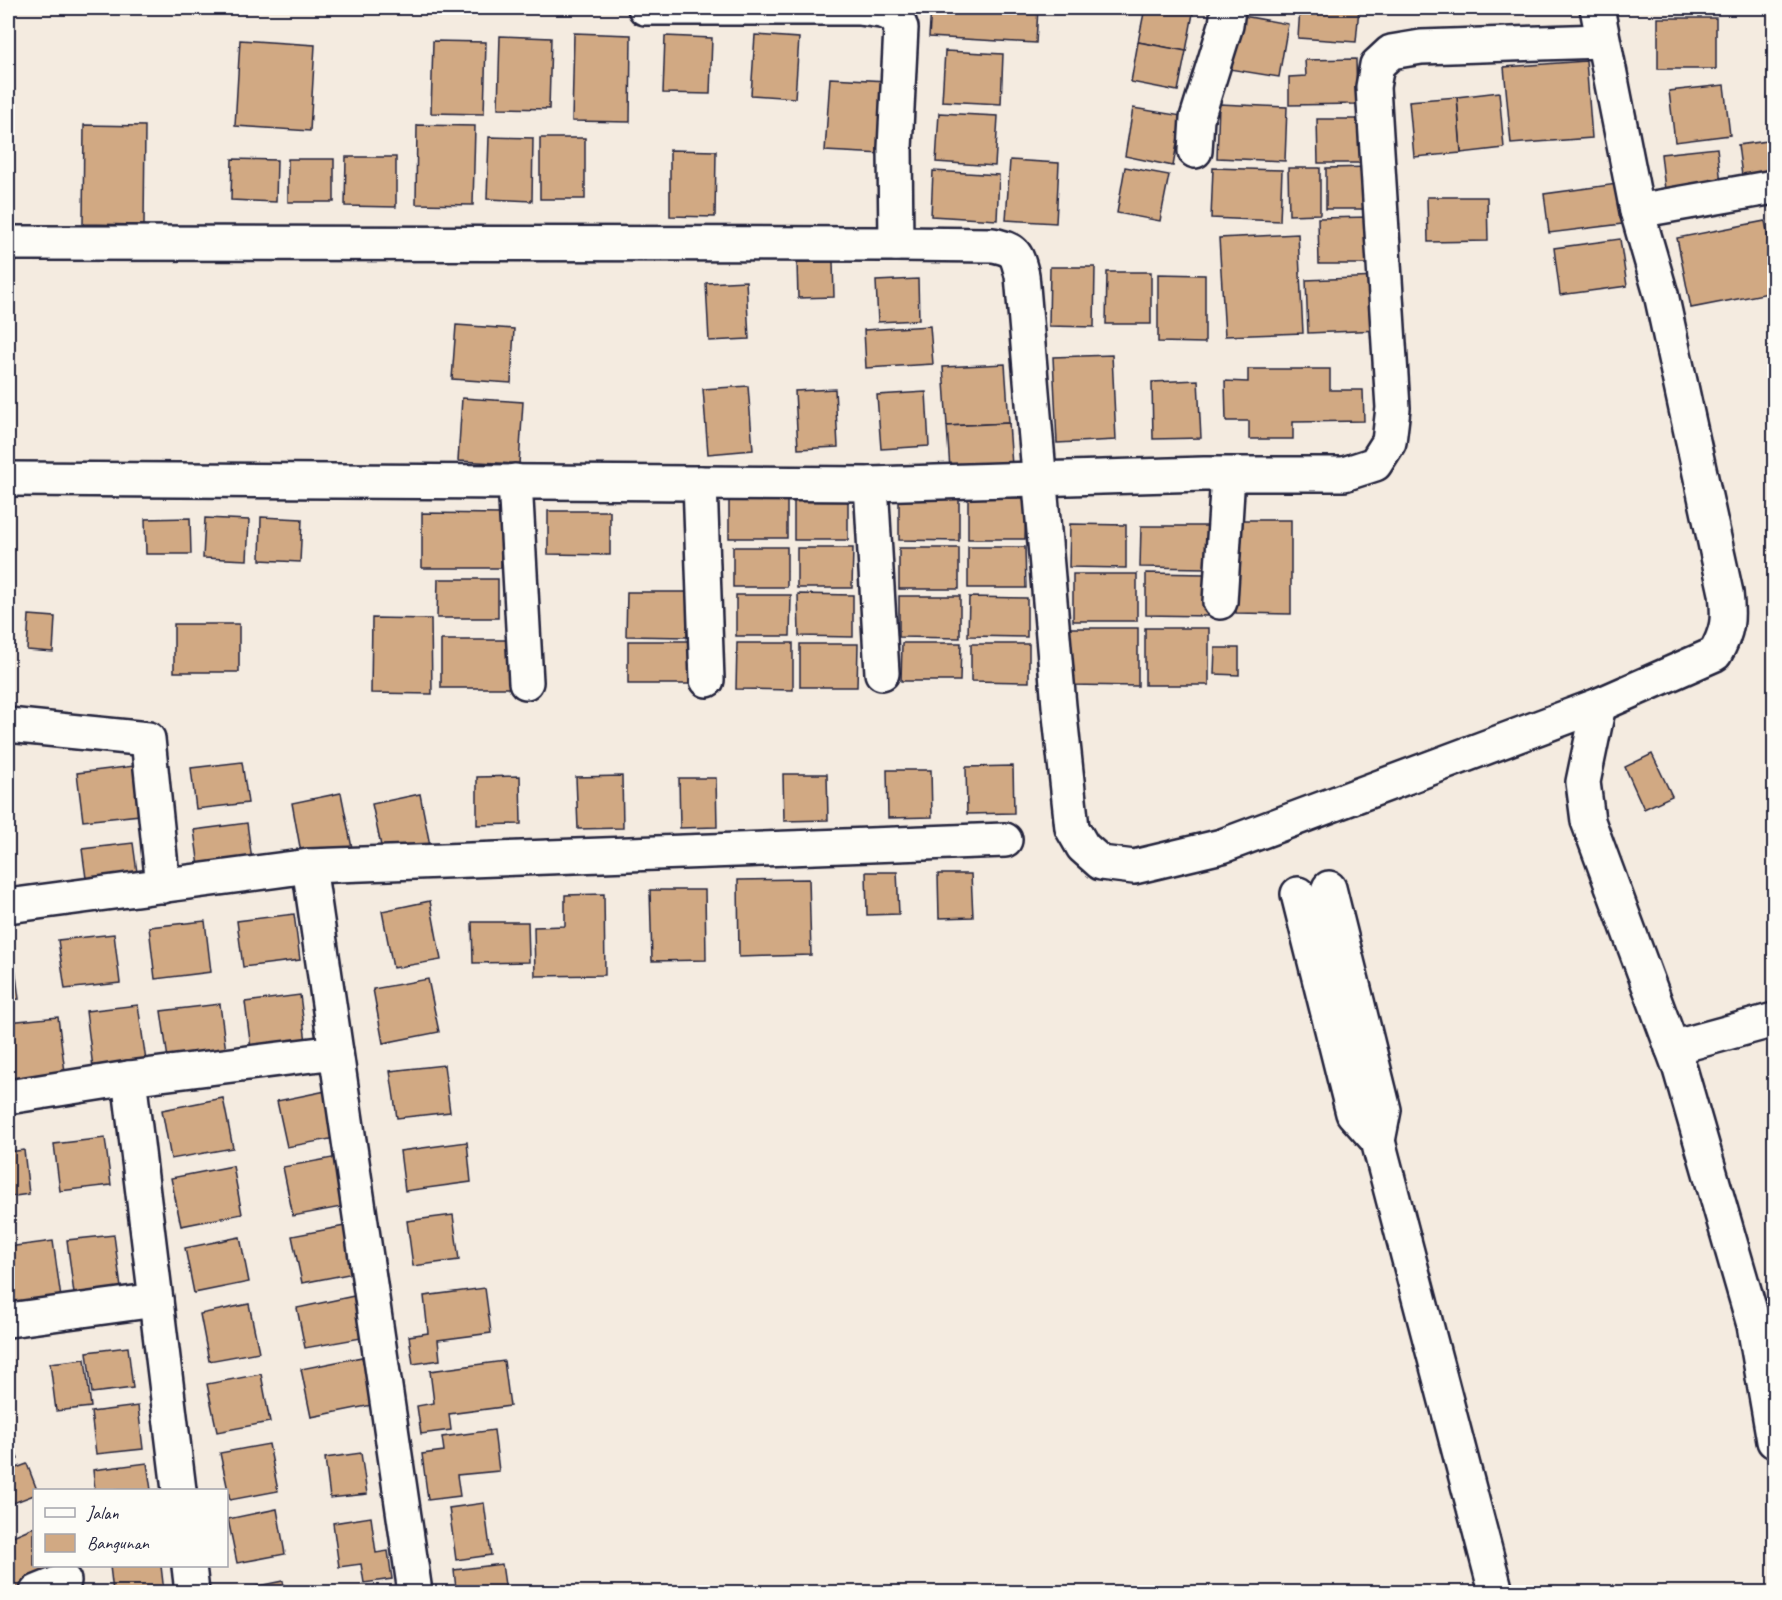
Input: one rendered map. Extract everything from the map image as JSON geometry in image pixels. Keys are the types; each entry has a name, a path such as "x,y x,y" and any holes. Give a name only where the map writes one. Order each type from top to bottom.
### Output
{"street":[{"path":"645,8 861,8 892,13 901,28 896,148 896,244"},
{"path":"1195,150 1197,118 1226,25 1228,8"},
{"path":"8,243 993,244 1005,248 1016,255 1022,275 1038,479 1072,828 1083,847 1101,863 1134,867 1222,846 1597,710 1715,654 1724,638 1728,617 1726,593 1661,294 1637,211 1597,8"},
{"path":"8,478 871,484 1344,474 1375,464 1389,442 1392,408 1373,87 1377,65 1391,52 1421,47 1602,40"},
{"path":"1637,211 1774,187"},
{"path":"1220,602 1228,475"},
{"path":"515,481 526,682"},
{"path":"700,483 707,680"},
{"path":"871,484 882,673"},
{"path":"1597,710 1583,782 1588,820 1672,1048 1754,1325 1774,1441"},
{"path":"8,725 148,739 163,886"},
{"path":"8,906 309,866 1005,840"},
{"path":"309,866 415,1593"},
{"path":"1313,891 1384,1110 1378,1141 1496,1593"},
{"path":"1672,1048 1774,1020"},
{"path":"8,1097 129,1078 336,1052"},
{"path":"129,1078 179,1489"},
{"path":"9,1320 156,1300"},
{"path":"189,1567 192,1593"}],"building":[{"path":"931,8 1038,8 1036,43 929,37"},
{"path":"1145,8 1194,8 1186,51 1138,42"},
{"path":"1300,8 1359,8 1356,42 1298,38"},
{"path":"1238,15 1288,24 1279,77 1229,69"},
{"path":"1658,18 1716,18 1716,69 1658,69"},
{"path":"574,33 631,35 630,122 572,121"},
{"path":"755,35 799,38 795,98 751,95"},
{"path":"500,36 551,38 549,109 498,108"},
{"path":"665,36 712,38 710,94 663,93"},
{"path":"240,40 315,45 310,131 235,126"},
{"path":"433,41 486,42 484,114 431,113"},
{"path":"1138,42 1186,51 1178,91 1131,82"},
{"path":"945,51 1003,54 1001,104 942,101"},
{"path":"1356,59 1357,104 1289,105 1289,77 1306,76 1305,60"},
{"path":"1586,61 1592,138 1511,144 1504,67"},
{"path":"830,78 888,81 883,154 825,151"},
{"path":"1724,85 1730,135 1675,142 1669,91"},
{"path":"1499,92 1504,148 1461,153 1457,97"},
{"path":"1457,97 1461,153 1414,157 1409,101"},
{"path":"1219,104 1287,107 1285,161 1217,158"},
{"path":"1133,108 1182,116 1173,166 1125,156"},
{"path":"939,113 998,116 995,166 936,162"},
{"path":"1317,119 1363,119 1364,163 1318,163"},
{"path":"84,125 145,126 144,225 83,224"},
{"path":"417,125 475,126 473,205 416,204"},
{"path":"489,137 533,138 532,201 487,199"},
{"path":"540,138 585,138 585,199 540,199"},
{"path":"1774,140 1774,172 1742,176 1738,145"},
{"path":"1717,148 1722,192 1666,199 1661,154"},
{"path":"670,150 716,151 715,217 670,216"},
{"path":"346,157 396,157 396,207 345,206"},
{"path":"232,159 277,160 276,202 231,200"},
{"path":"288,159 334,159 334,202 288,202"},
{"path":"1010,160 1059,163 1056,223 1006,220"},
{"path":"1125,167 1169,175 1160,221 1117,213"},
{"path":"1372,167 1372,209 1326,209 1326,168"},
{"path":"1213,168 1282,170 1280,221 1211,218"},
{"path":"1288,168 1320,168 1320,214 1289,215"},
{"path":"933,171 999,175 997,220 931,216"},
{"path":"1617,184 1622,224 1549,233 1544,194"},
{"path":"1427,197 1487,197 1488,241 1428,242"},
{"path":"1370,217 1371,264 1319,264 1318,218"},
{"path":"1765,221 1774,266 1774,292 1691,308 1677,238"},
{"path":"1298,234 1303,333 1225,336 1219,238"},
{"path":"1620,239 1627,286 1560,295 1554,248"},
{"path":"797,262 833,262 834,297 798,298"},
{"path":"1050,267 1095,267 1094,327 1049,326"},
{"path":"1107,272 1151,272 1151,324 1106,324"},
{"path":"1158,274 1205,275 1205,343 1158,342"},
{"path":"1379,277 1381,330 1308,333 1306,280"},
{"path":"918,279 919,320 878,322 876,281"},
{"path":"746,281 749,339 709,341 706,283"},
{"path":"456,325 514,329 511,383 452,379"},
{"path":"930,326 933,364 866,368 864,330"},
{"path":"1112,355 1116,440 1057,443 1053,357"},
{"path":"1005,364 1009,423 947,426 943,367"},
{"path":"1248,369 1330,369 1330,390 1363,390 1364,421 1293,422 1293,439 1249,439 1249,421 1226,421 1225,381 1248,382"},
{"path":"1198,380 1201,438 1153,439 1152,382"},
{"path":"748,386 753,450 708,454 703,389"},
{"path":"835,389 838,447 798,449 795,391"},
{"path":"926,392 929,446 881,449 877,395"},
{"path":"462,398 523,402 519,464 458,461"},
{"path":"1009,423 1012,466 950,469 947,426"},
{"path":"729,497 787,497 787,538 729,538"},
{"path":"794,497 848,498 848,540 794,540"},
{"path":"899,497 959,497 959,541 899,540"},
{"path":"968,497 1026,498 1025,539 968,539"},
{"path":"548,511 610,511 610,555 548,554"},
{"path":"422,513 501,514 501,568 422,568"},
{"path":"261,517 302,519 300,562 260,560"},
{"path":"190,518 191,554 146,554 145,519"},
{"path":"205,518 249,520 247,560 203,558"},
{"path":"1236,520 1291,520 1291,614 1236,613"},
{"path":"1070,524 1126,525 1126,568 1069,567"},
{"path":"1141,526 1207,526 1207,568 1140,567"},
{"path":"733,547 787,547 787,587 733,587"},
{"path":"968,547 1025,547 1026,588 968,588"},
{"path":"797,548 853,548 852,588 797,588"},
{"path":"899,548 959,548 959,589 899,589"},
{"path":"1146,573 1206,574 1207,616 1146,615"},
{"path":"1073,574 1137,574 1137,621 1073,621"},
{"path":"438,579 498,579 498,618 437,618"},
{"path":"627,592 687,592 687,637 626,636"},
{"path":"798,594 853,595 853,637 799,636"},
{"path":"736,595 791,595 790,636 736,636"},
{"path":"899,596 960,596 960,638 899,637"},
{"path":"969,597 1027,598 1027,637 968,636"},
{"path":"29,615 55,617 53,652 27,650"},
{"path":"372,618 431,619 432,694 371,693"},
{"path":"174,624 239,624 239,672 174,672"},
{"path":"1070,628 1138,628 1138,686 1070,685"},
{"path":"1145,628 1209,628 1209,685 1145,685"},
{"path":"441,640 514,640 514,688 441,688"},
{"path":"628,641 689,641 689,684 628,684"},
{"path":"737,643 793,643 793,690 736,689"},
{"path":"902,643 961,643 960,681 901,681"},
{"path":"800,644 858,644 857,687 800,687"},
{"path":"971,644 1029,644 1029,682 971,681"},
{"path":"1215,648 1239,648 1239,675 1214,674"},
{"path":"1652,754 1672,796 1644,809 1625,767"},
{"path":"242,762 248,803 196,809 191,768"},
{"path":"134,766 140,815 83,821 77,773"},
{"path":"1013,766 1014,813 967,814 966,767"},
{"path":"887,770 931,770 932,817 888,818"},
{"path":"783,774 827,774 828,820 784,821"},
{"path":"520,776 521,824 477,825 477,777"},
{"path":"622,776 623,828 578,829 576,777"},
{"path":"679,778 716,778 717,827 680,828"},
{"path":"341,793 352,848 302,858 292,803"},
{"path":"420,794 431,851 384,860 372,804"},
{"path":"247,823 253,868 200,874 194,830"},
{"path":"133,843 139,887 88,893 82,849"},
{"path":"866,872 897,872 899,914 867,915"},
{"path":"938,874 971,874 973,917 939,918"},
{"path":"809,879 811,955 739,957 738,880"},
{"path":"650,890 705,890 706,960 652,961"},
{"path":"604,894 605,975 535,976 534,927 565,926 565,895"},
{"path":"430,901 441,960 393,968 382,911"},
{"path":"294,914 300,960 243,967 237,921"},
{"path":"205,921 211,972 155,979 149,927"},
{"path":"472,922 528,922 529,962 473,963"},
{"path":"114,934 120,983 65,989 58,940"},
{"path":"13,952 19,999 8,1000 8,953"},
{"path":"428,979 439,1032 383,1043 373,989"},
{"path":"300,995 307,1050 252,1057 245,1002"},
{"path":"220,1004 226,1052 168,1059 161,1011"},
{"path":"138,1005 146,1061 93,1068 86,1011"},
{"path":"58,1017 65,1072 10,1079 8,1022"},
{"path":"444,1065 450,1112 397,1118 390,1071"},
{"path":"331,1090 341,1137 287,1147 277,1101"},
{"path":"223,1098 233,1148 171,1159 162,1110"},
{"path":"105,1138 111,1185 60,1191 54,1144"},
{"path":"467,1142 471,1182 405,1191 400,1151"},
{"path":"24,1150 29,1194 8,1197 8,1152"},
{"path":"343,1156 352,1205 293,1216 283,1167"},
{"path":"233,1166 242,1214 181,1226 171,1178"},
{"path":"453,1215 459,1260 413,1266 407,1221"},
{"path":"345,1226 354,1273 302,1283 292,1236"},
{"path":"114,1235 121,1288 74,1294 67,1240"},
{"path":"240,1237 249,1282 194,1293 185,1248"},
{"path":"53,1241 61,1298 11,1303 8,1247"},
{"path":"485,1288 491,1333 438,1340 440,1360 413,1364 409,1336 428,1333 424,1296"},
{"path":"359,1295 367,1337 305,1348 297,1308"},
{"path":"249,1304 259,1352 209,1361 200,1314"},
{"path":"128,1347 133,1388 92,1393 87,1352"},
{"path":"362,1357 372,1405 311,1417 301,1369"},
{"path":"85,1359 91,1407 56,1411 50,1363"},
{"path":"504,1361 510,1406 449,1414 451,1430 421,1434 417,1406 434,1403 430,1371"},
{"path":"261,1374 270,1422 217,1432 207,1384"},
{"path":"138,1406 143,1449 96,1454 91,1412"},
{"path":"8,1429 18,1459 8,1463"},
{"path":"494,1430 499,1471 457,1475 460,1496 428,1500 422,1454 444,1451 442,1437"},
{"path":"269,1444 278,1491 230,1500 220,1453"},
{"path":"361,1453 367,1494 330,1498 325,1458"},
{"path":"147,1463 151,1489 95,1489 93,1470"},
{"path":"27,1464 37,1489 33,1489 33,1495 8,1505 8,1471"},
{"path":"484,1503 491,1555 456,1560 449,1508"},
{"path":"277,1509 285,1554 237,1563 228,1519"},
{"path":"371,1517 376,1553 388,1551 392,1579 364,1583 361,1564 339,1567 333,1523"},
{"path":"33,1527 33,1567 60,1567 62,1572 8,1592 8,1538"},
{"path":"502,1564 506,1592 437,1592 456,1589 454,1570"},
{"path":"110,1567 161,1567 164,1592 113,1592"},
{"path":"283,1581 285,1592 233,1592 233,1591"},
{"path":"392,1586 393,1592 346,1592"}]}
